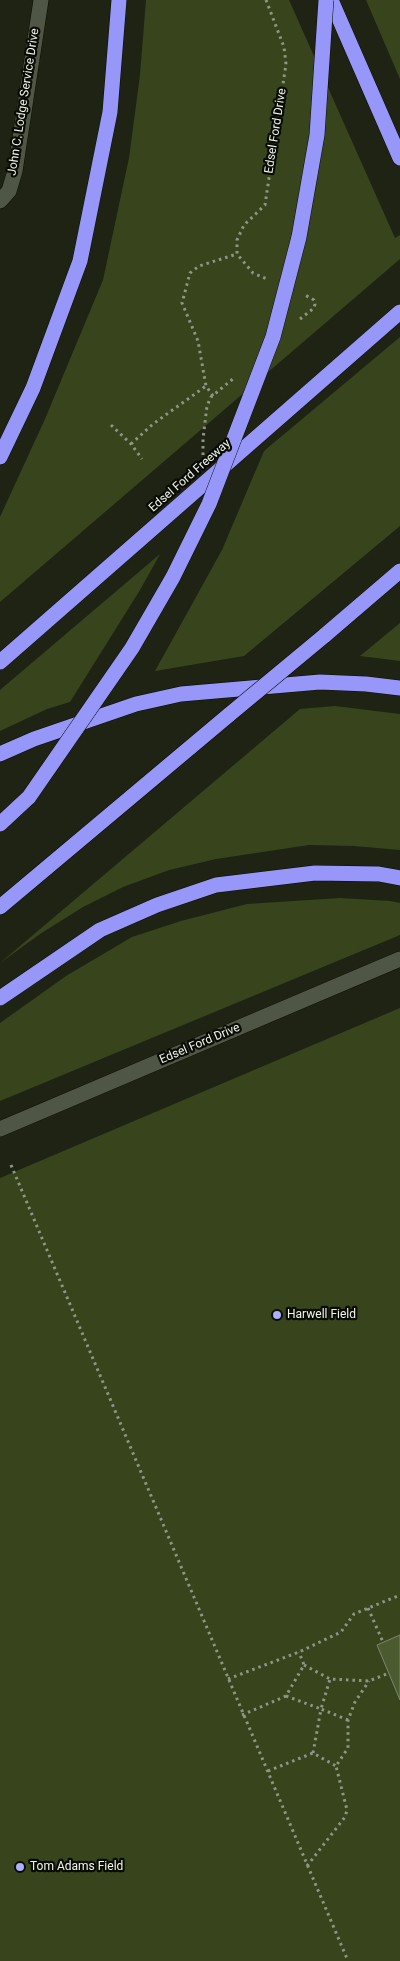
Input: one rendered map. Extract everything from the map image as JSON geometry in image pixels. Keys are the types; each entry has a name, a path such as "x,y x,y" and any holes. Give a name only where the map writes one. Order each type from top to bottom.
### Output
{"highway":[{"path":"0,457 33,388 80,261 110,112 119,0"},
{"path":"0,824 29,797 132,648 173,578 209,504 273,338 299,237 317,135 326,0"},
{"path":"331,0 400,158"},
{"name":"Edsel Ford Freeway","path":"0,662 400,312"},
{"path":"0,907 400,572"},
{"path":"0,754 34,738 136,704 181,694 320,682 400,688"},
{"path":"0,998 100,930 157,905 216,885 315,873 379,874 400,878"}],"street":[{"name":"John C. Lodge Service Drive","path":"0,201 9,191 15,171 40,0"},
{"name":"Edsel Ford Drive","path":"0,1128 400,959"}],"path":[{"name":"Edsel Ford Drive","path":"237,254 237,240 244,225 264,204 286,64 284,47 266,0"},
{"path":"213,396 206,386 198,341 182,303 190,273 199,266 237,254 253,274 270,280"},
{"path":"299,320 314,308 315,304 314,300 303,294"},
{"path":"204,484 203,439 207,406 213,396 235,377"},
{"path":"131,444 153,424 206,386"},
{"path":"111,425 131,444 142,459"},
{"path":"11,1166 242,1715 268,1771 348,1961"},
{"path":"228,1679 299,1652 341,1632 354,1614 400,1595"},
{"path":"368,1608 383,1642"},
{"path":"299,1652 304,1665 330,1679 369,1681 389,1673"},
{"path":"242,1715 286,1696 304,1665"},
{"path":"313,1754 321,1710 330,1679"},
{"path":"307,1866 345,1817 347,1810 336,1766 348,1748 348,1720 355,1702 369,1681"},
{"path":"286,1696 348,1720"},
{"path":"268,1771 313,1754 336,1766"}],"green space":[{"path":"146,0 289,0 395,238 400,235 400,259 0,602 0,517 45,419 103,280 129,158 140,75"},
{"path":"366,0 400,0 400,79"},
{"path":"400,337 400,526 244,656 155,671 222,550 264,451"},
{"path":"160,554 140,590 70,702 47,709 0,731 0,690"},
{"path":"400,623 400,661 360,656"},
{"path":"335,706 400,714 400,850 309,845 216,859 169,870 123,887 83,907 40,934 0,963 300,709"},
{"path":"340,898 400,903 400,935 0,1101 0,1023 66,976 132,937 181,921 247,904"},
{"path":"400,1008 400,1961 0,1961 0,1178"}],"building":[{"path":"400,1635 400,1700 377,1645"}],"place":[{"name":"Harwell Field","path":"277,1315"},
{"name":"Tom Adams Field","path":"20,1867"}]}
